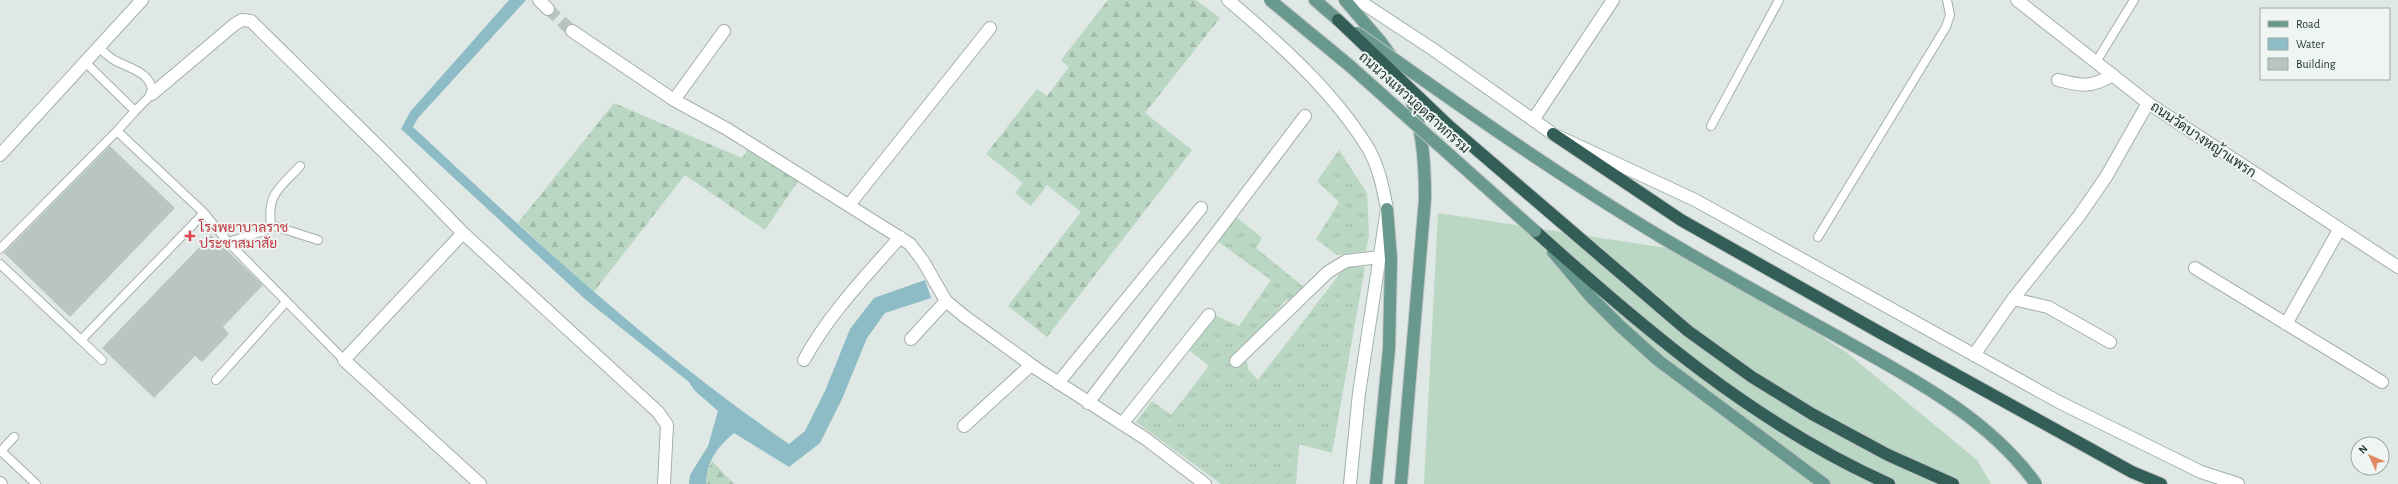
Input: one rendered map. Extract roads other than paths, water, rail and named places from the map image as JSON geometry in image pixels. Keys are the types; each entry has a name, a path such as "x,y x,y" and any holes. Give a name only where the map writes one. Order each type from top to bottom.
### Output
{"highway":[{"path":"1338,20 1455,131 1688,331 1752,377 1812,414 1888,455 1953,484"},
{"path":"1553,134 1681,220 2132,472 2161,484"},
{"path":"1535,231 1623,310 1676,353 1733,395 1799,437 1889,484"}],"main road":[{"name":"ถนนวงแหวนอุตสาหกรรม","path":"1270,0 1350,66 1535,231 1590,296 1659,361 1824,484"},
{"path":"1315,0 1338,20 1464,109 1563,176 1686,251 1915,380 1970,417 2019,461 2036,484"},
{"path":"1345,0 1380,41 1397,66 1418,119 1425,155 1422,242 1401,484"},
{"path":"1376,484 1389,349 1391,259 1387,209"}],"street":[{"path":"0,155 142,0"},
{"path":"539,0 548,9"},
{"path":"1228,0 1281,46 1346,118 1368,149 1382,180 1387,209 1359,393 1350,484"},
{"path":"1358,0 1434,50 1553,134 1695,200 2059,402 2201,472 2238,484"},
{"path":"1533,120 1613,0"},
{"name":"ถนนวัดบางหญ้าแพรก","path":"2024,2 2148,103 2339,230 2398,267"},
{"path":"152,94 235,24 242,20 251,21 387,155 463,233 658,412 667,425 664,484"},
{"path":"849,205 990,28"},
{"path":"572,31 674,100 727,129 910,244 923,261 946,301 1031,365 1146,439 1205,484"},
{"path":"674,100 724,31"},
{"path":"2058,80 2084,86 2096,84 2113,75"},
{"path":"1974,355 2013,299 2079,216 2103,182 2148,103"},
{"path":"1088,403 1305,116"},
{"path":"1058,383 1201,208"},
{"path":"2286,324 2339,230"},
{"path":"463,233 344,360 480,484"},
{"path":"804,360 818,335 842,302 900,238"},
{"path":"1236,361 1328,272 1346,261 1380,257"},
{"path":"2195,268 2382,382"},
{"path":"2013,299 2048,307 2110,342"},
{"path":"911,339 946,301"},
{"path":"1122,424 1210,315"},
{"path":"964,426 1031,365"}],"lane":[{"path":"1711,126 1779,0"},
{"path":"1818,237 1946,27 1950,15 1947,0"},
{"path":"2096,62 2134,0"},
{"path":"0,249 152,94 152,86 144,75 114,61 99,47"},
{"path":"85,62 135,111"},
{"path":"117,131 204,213 228,242 344,360"},
{"path":"271,225 269,210 272,199 300,166"},
{"path":"81,340 204,213"},
{"path":"228,242 264,231 271,225"},
{"path":"271,225 318,240"},
{"path":"0,264 102,360"},
{"path":"216,380 286,302"},
{"path":"14,437 0,451 36,484"}],"water":[{"path":"509,0 526,0 418,118 413,127 503,211 595,293 690,371 789,444 805,431 825,391 850,329 874,298 925,280 931,298 885,313 867,338 842,399 820,443 789,467 734,433 714,455 708,468 706,484 689,484 690,475 708,446 718,411 694,390 689,382 586,300 401,129 410,112"}],"tunnel":[{"path":"548,9 572,31"}],"place":[{"name":"โรงพยาบาลราช ประชาสมาสัย","path":"190,236"}]}
